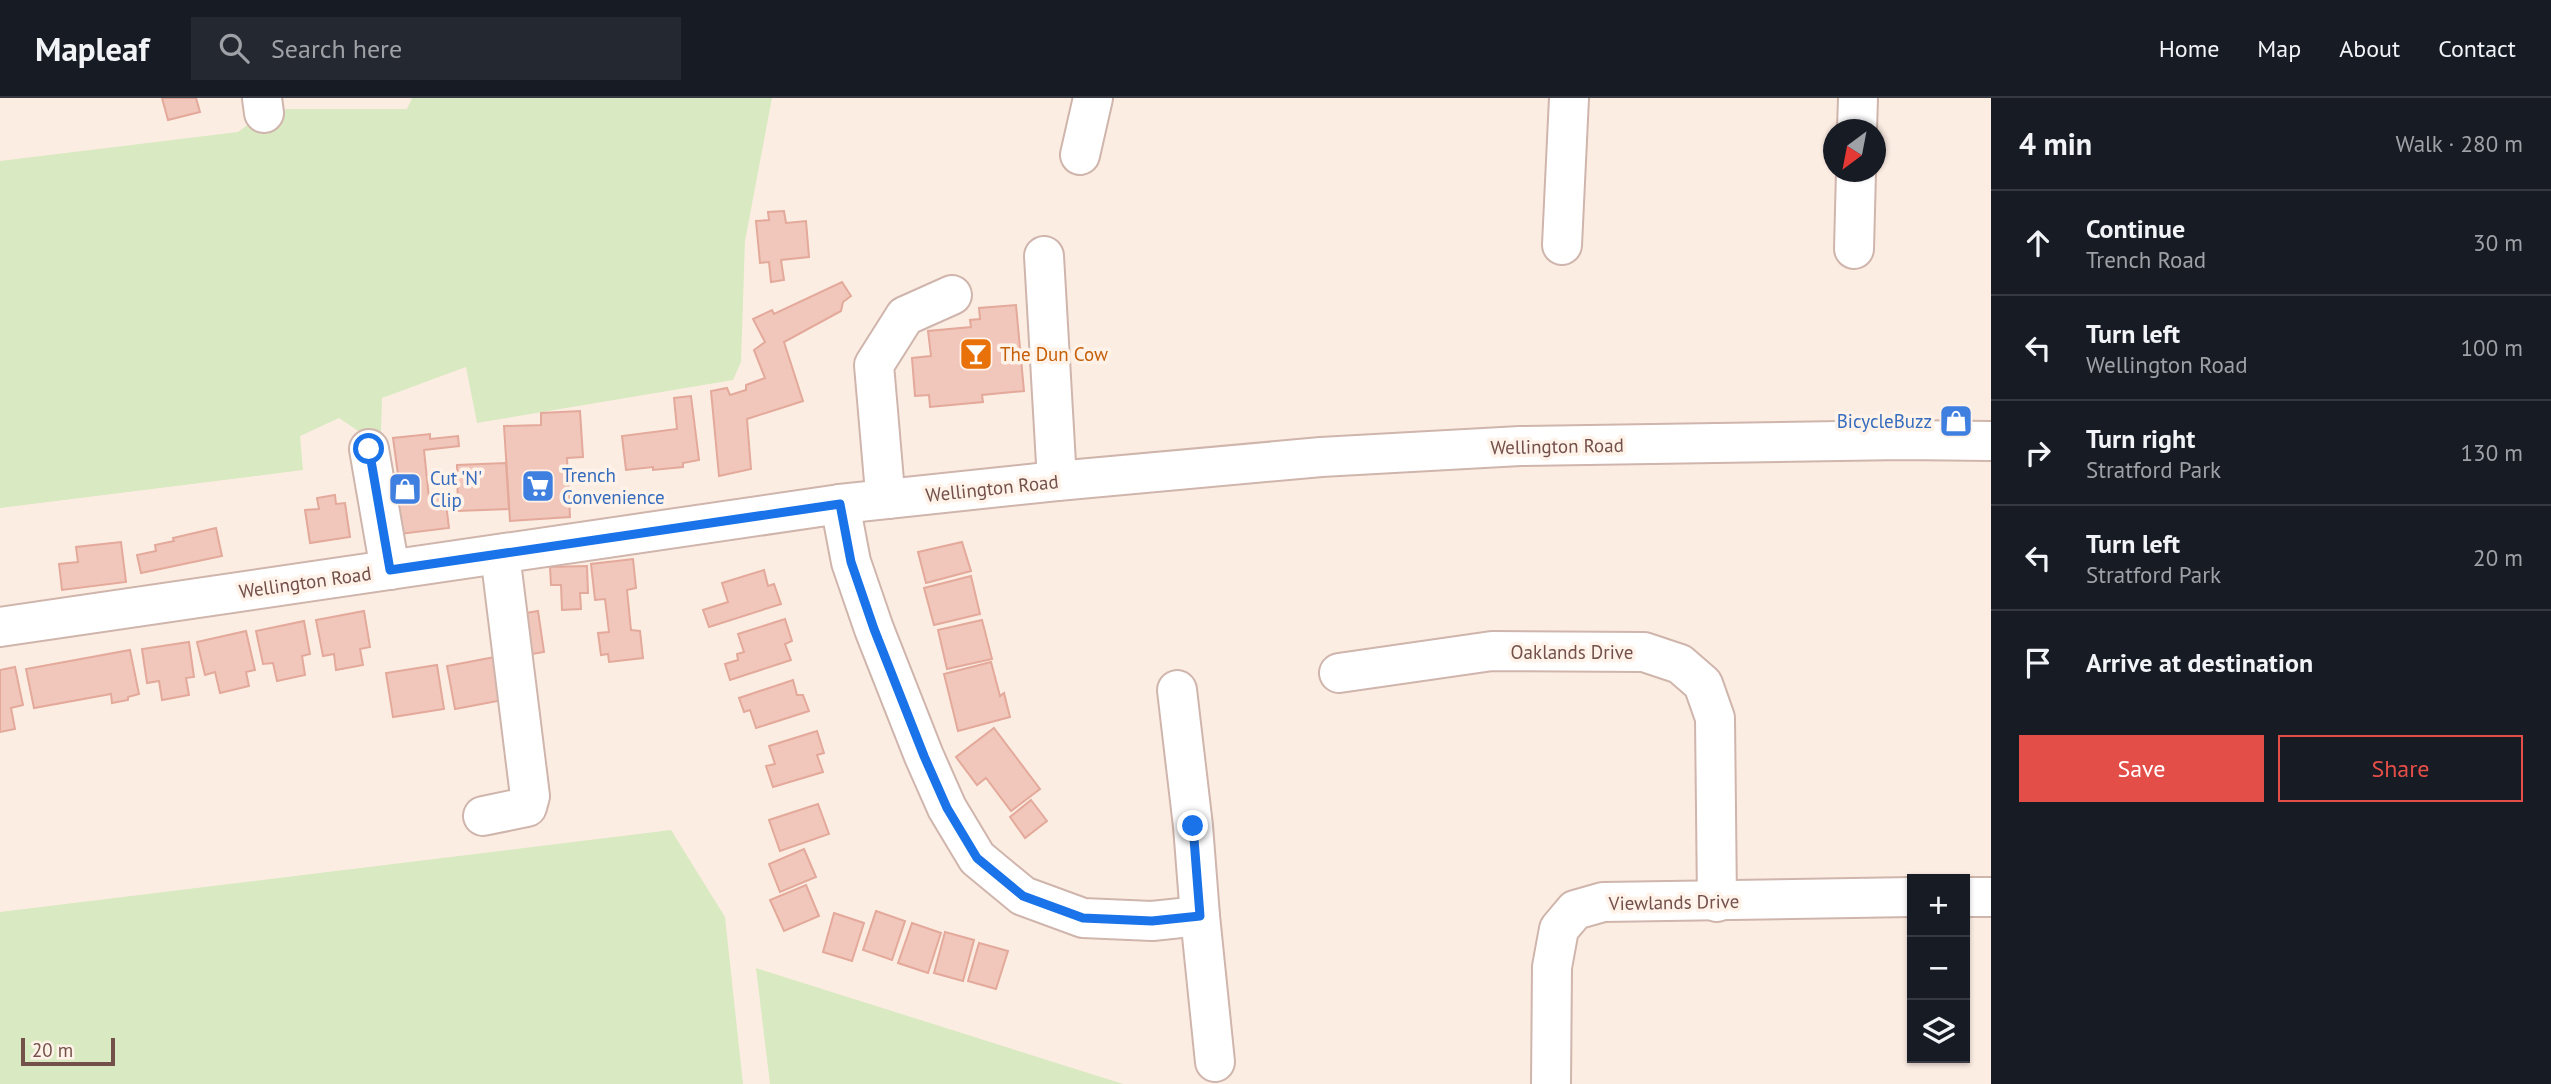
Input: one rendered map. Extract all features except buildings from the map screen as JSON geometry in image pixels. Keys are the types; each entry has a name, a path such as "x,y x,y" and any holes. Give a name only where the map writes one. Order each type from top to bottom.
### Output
{"street":[{"path":"1080,155 1093,98"},
{"path":"1562,245 1569,98"},
{"path":"1857,119 1858,98"},
{"path":"1854,249 1856,182"},
{"path":"1044,257 1057,481"},
{"path":"888,499 884,481 874,365 905,316 952,295"},
{"name":"Wellington Road","path":"0,627 840,504 1057,481 1321,457 1520,446 1991,441"},
{"path":"369,449 390,570"},
{"path":"840,504 851,562 884,654 947,808 977,858 1023,896 1083,918 1152,921 1200,916"},
{"path":"483,816 527,807 530,796 500,554"},
{"name":"Oaklands Drive","path":"1339,673 1492,651 1644,652 1680,664 1703,684 1715,718 1717,902"},
{"path":"1177,690 1193,826 1214,1062"},
{"name":"Viewlands Drive","path":"1551,1084 1552,967 1559,929 1575,910 1603,902 1907,897"},
{"path":"1970,897 1991,897"}],"green space":[{"path":"412,98 772,98 745,241 741,362 733,380 477,423 466,367 382,398 381,433 367,437 339,418 300,436 303,470 0,508 0,161 238,132 264,113 288,109 407,109"},
{"path":"671,830 725,917 743,1084 0,1084 0,912"},
{"path":"756,968 1123,1084 770,1084"}],"place":[{"name":"The Dun Cow","path":"976,354"},
{"name":"BicycleBuzz","path":"1956,421"},
{"name":"Trench Convenience","path":"538,486"},
{"name":"Cut 'N' Clip","path":"405,489"}],"route":[{"path":"369,449 390,570 840,504 851,562 874,629 947,808 977,858 1023,896 1083,918 1152,921 1200,916 1193,826"}]}
